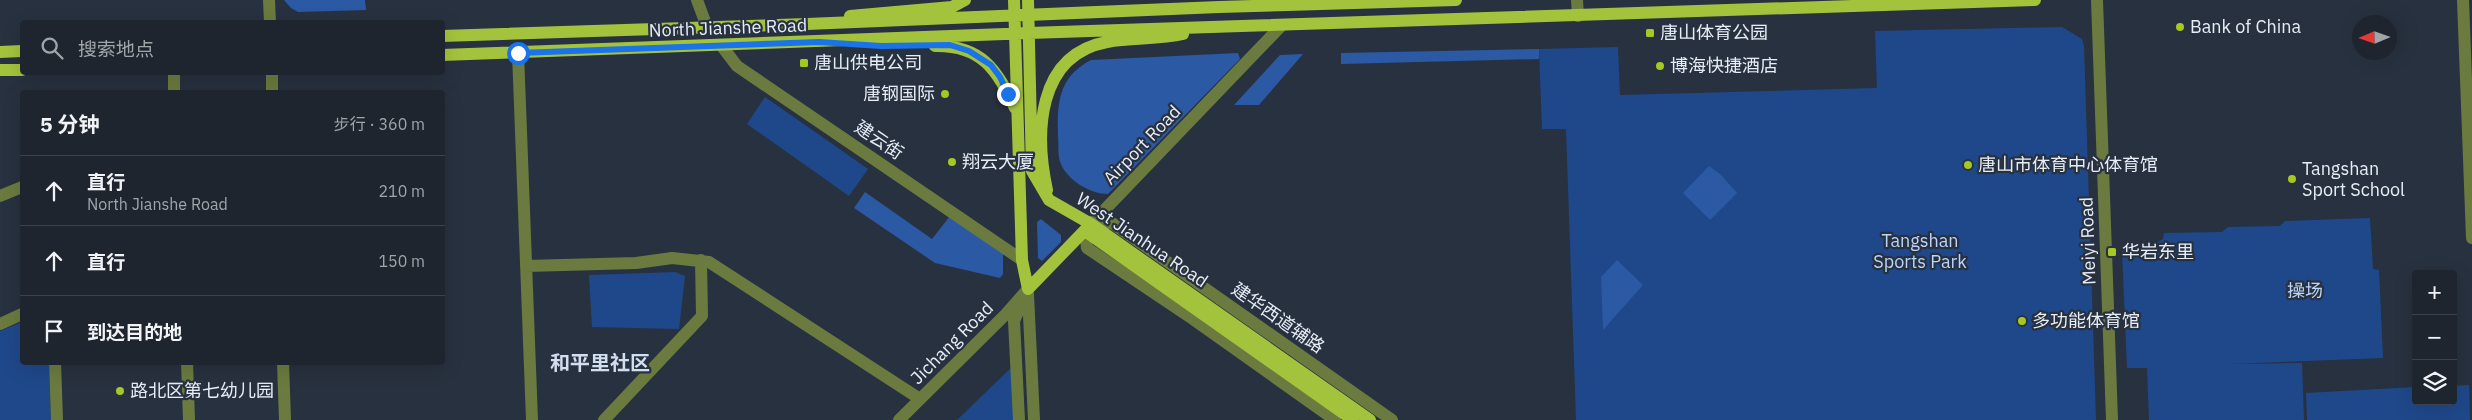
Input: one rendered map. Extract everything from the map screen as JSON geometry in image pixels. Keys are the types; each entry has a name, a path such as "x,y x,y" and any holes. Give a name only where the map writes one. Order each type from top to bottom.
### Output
{"main road":[{"path":"807,24 866,13 952,7 965,0"},
{"path":"1014,0 1022,260 1028,289"},
{"name":"West Jianhua Road","path":"1028,0 1032,171 1049,200 1075,216 1353,420"},
{"path":"1204,0 1219,6"},
{"name":"North Jianshe Road","path":"445,36 1015,16 1219,6 1456,0"},
{"path":"1049,200 1042,168 1041,122 1049,88 1063,66 1078,53 1107,42 1162,39 1215,28 2035,0"},
{"name":"North Jianshe Road","path":"445,56 1029,33 1215,28"},
{"path":"819,42 881,46 950,45 969,51 991,65 1000,77 1018,115"},
{"path":"0,52 20,51"},
{"path":"0,70 20,70"},
{"path":"1068,249 1076,235 1075,216"},
{"name":"West Jianhua Road","path":"1088,227 1370,420"},
{"name":"Airport Road","path":"1028,289 1088,227"},
{"path":"1022,260 1034,270 1044,272"}],"street":[{"path":"269,0 270,20"},
{"path":"697,0 707,27"},
{"path":"1577,0 1578,16"},
{"name":"Meiyi Road","path":"2096,0 2112,420"},
{"path":"2463,0 2472,238"},
{"name":"Airport Road","path":"1088,227 1282,25"},
{"name":"建云街","path":"721,46 737,66 1022,260"},
{"path":"518,53 532,420"},
{"path":"174,75 174,90"},
{"path":"272,75 272,90"},
{"path":"0,196 20,188"},
{"name":"建华西道辅路","path":"1088,227 1112,223 1392,420"},
{"path":"1088,227 1087,248 1194,319 1335,420"},
{"path":"526,266 636,263 672,258 709,262 920,399"},
{"path":"604,420 702,316 701,260"},
{"path":"1018,420 1014,321 1028,289"},
{"path":"1028,289 1034,420"},
{"name":"Jichang Road","path":"899,420 1006,314 1028,289"},
{"path":"0,322 20,315"},
{"path":"55,365 57,420"},
{"path":"187,365 189,420"},
{"path":"283,365 285,420"}],"green space":[{"name":"Tangshan Sports Park","path":"2062,27 2082,39 2084,46 2096,420 1576,420 1566,129 1542,129 1539,49 1618,47 1620,95 1877,88 1875,31"},
{"path":"765,97 868,169 849,196 747,124"},
{"name":"操场","path":"2370,218 2373,269 2379,270 2383,358 2230,364 2302,363 2304,420 2149,420 2147,368 2127,368 2122,251 2146,249 2163,239 2164,233 2222,232 2228,227 2280,226 2285,221"},
{"path":"675,272 685,276 679,329 592,327 589,275"},
{"path":"20,323 20,365 49,365 51,420 0,420 0,331"},
{"path":"1015,364 1017,420 957,420"},
{"path":"2469,385 2470,420 2307,420 2306,393 2412,387 2412,405 2457,405 2457,386"}],"shaded area":[{"path":"284,0 365,0 366,10 298,12 291,8"},
{"path":"1539,49 1539,59 1341,64 1341,53"},
{"path":"1238,53 1240,59 1108,194 1088,189 1074,181 1064,170 1059,154 1059,103 1066,83 1080,67 1091,60"},
{"path":"1303,54 1259,105 1234,105 1280,55"},
{"path":"1709,166 1720,174 1737,193 1710,220 1683,193"},
{"path":"865,192 932,239 950,216 1003,252 1003,274 1000,278 935,263 854,208"},
{"path":"1041,219 1061,235 1061,242 1042,261 1038,258 1037,222"},
{"path":"1617,260 1643,285 1603,330 1601,277"}],"place":[{"name":"Bank of China","path":"2180,27"},
{"name":"唐山体育公园","path":"1650,33"},
{"name":"唐山供电公司","path":"804,63"},
{"name":"博海快捷酒店","path":"1660,66"},
{"name":"唐钢国际","path":"945,94"},
{"name":"翔云大厦","path":"952,162"},
{"name":"唐山市体育中心体育馆","path":"1968,165"},
{"name":"Tangshan Sport School","path":"2292,179"},
{"name":"华岩东里","path":"2112,252"},
{"name":"多功能体育馆","path":"2022,321"},
{"name":"路北区第七幼儿园","path":"120,391"}],"district":[{"name":"和平里社区","path":"600,363"}],"route":[{"path":"518,53 819,42 881,46 950,45 969,51 991,65 1000,77 1008,94"}]}
